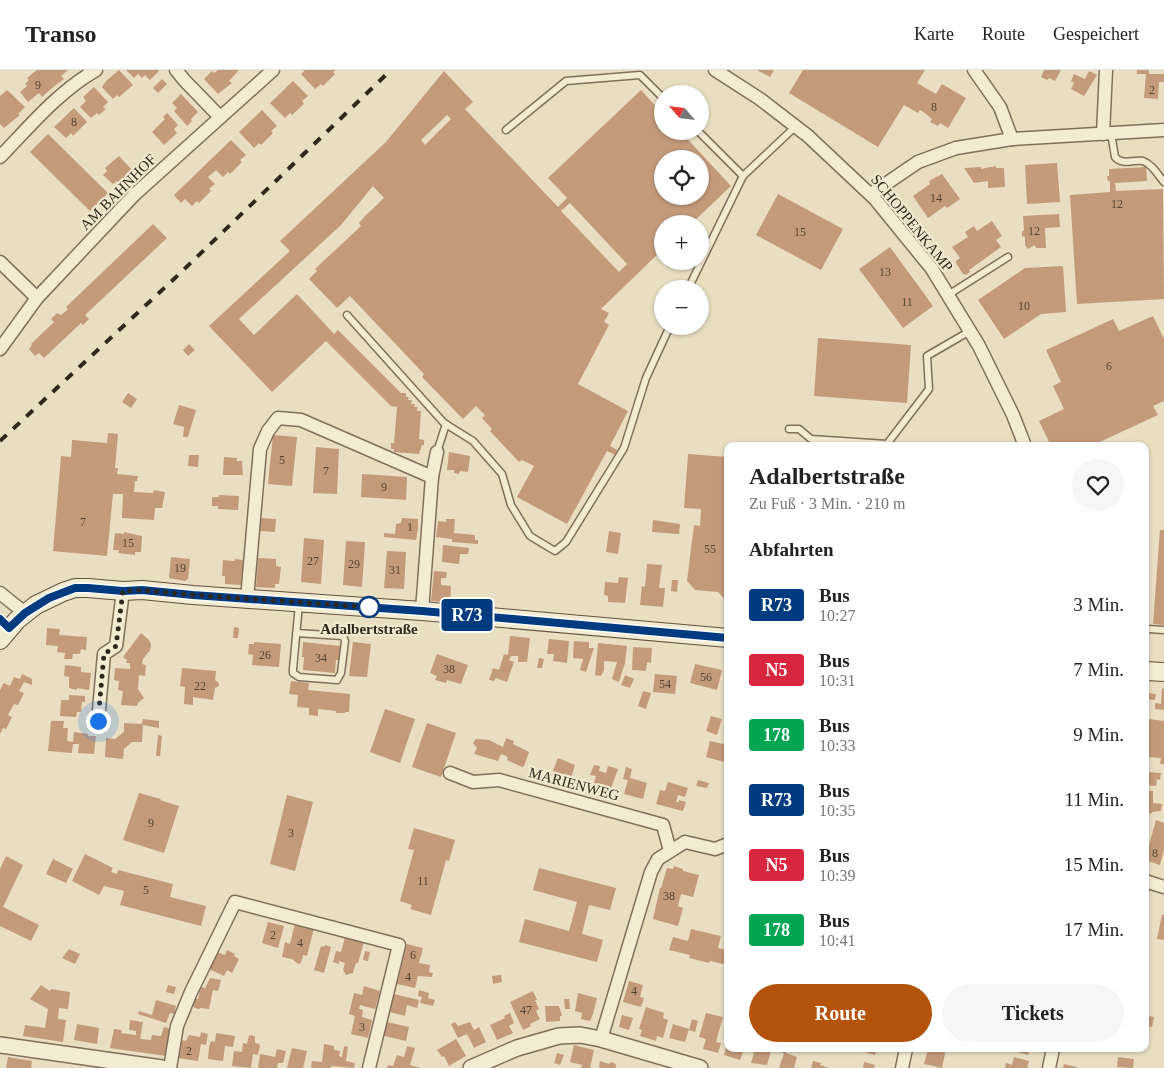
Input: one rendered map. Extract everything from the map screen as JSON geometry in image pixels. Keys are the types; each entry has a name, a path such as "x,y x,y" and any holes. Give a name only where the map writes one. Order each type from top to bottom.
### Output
{"main road":[{"path":"3,629 49,598 75,588 123,591 142,590 422,611 724,638"},
{"path":"1149,671 1164,672"}],"street":[{"path":"0,157 51,104 80,79 96,70"},
{"path":"176,70 185,82 220,117"},
{"name":"AM BAHNHOF","path":"0,349 37,298 134,195 273,70"},
{"name":"SCHOPPENKAMP","path":"715,70 760,99 796,126 871,194 932,269 948,295 979,346 1013,414 1024,442"},
{"path":"974,70 1000,107 1012,139"},
{"path":"1106,70 1107,134"},
{"path":"871,194 918,162 956,148 1012,139 1164,130"},
{"path":"0,262 37,298"},
{"path":"247,598 260,449 268,431 278,418 300,420 432,477"},
{"path":"422,611 432,477 437,452"},
{"path":"98,721 104,654 116,646 123,591"},
{"path":"0,593 25,613"},
{"name":"MARIENWEG","path":"450,773 474,782 499,780 663,824 670,851"},
{"path":"601,1039 651,872 658,859 685,842 715,849 724,846"},
{"path":"1149,882 1164,887"},
{"path":"170,1068 178,1026 191,992 235,902 399,945 369,1068"},
{"path":"471,1068 516,1048 559,1036 580,1035 601,1039 700,1068"},
{"path":"1,1044 154,1067"},
{"path":"902,1068 905,1052"},
{"path":"1049,1068 1052,1052"}],"lane":[{"path":"506,130 566,81 640,75 654,89"},
{"path":"692,280 743,176 796,126"},
{"path":"1107,134 1117,160 1122,162 1143,162 1153,169 1164,182"},
{"path":"707,140 743,176"},
{"path":"948,295 1008,257"},
{"path":"347,315 446,424 473,441 502,474 511,505 530,536 555,551 566,542 624,448 646,378 666,335"},
{"path":"889,442 928,389 927,356 970,331"},
{"path":"437,452 446,424"},
{"path":"788,429 799,429 811,439 849,442"},
{"path":"296,632 343,636 345,641 341,673 337,680 295,676 293,669 296,632 299,602"},
{"path":"1149,629 1164,630"}],"building":[{"path":"37,70 68,70 61,76 64,79 42,97 39,93 28,102 20,92 27,86 25,84 29,80 27,78"},
{"path":"119,70 133,85 119,97 117,95 113,99 102,87"},
{"path":"126,70 159,71 150,80 145,75 142,78 138,74 134,78"},
{"path":"218,70 239,70 229,81 232,83 218,94 204,79 212,71 214,73"},
{"path":"305,70 336,70 333,72 335,74 323,86 321,84 315,89 301,74"},
{"path":"757,70 774,70 770,77"},
{"path":"803,70 925,70 917,83 936,94 942,84 966,98 948,128 940,123 938,126 930,122 932,119 925,113 920,110 918,113 904,105 878,147 789,93"},
{"path":"1044,70 1061,70 1055,81 1041,77"},
{"path":"1137,70 1149,70 1149,74 1164,74 1164,82 1159,82 1158,99 1144,98 1146,74 1137,74"},
{"path":"444,71 473,102 465,109 558,207 567,198 548,178 641,90 654,104 654,140 688,140 698,150 654,150 654,205 709,205 709,162 731,186 700,215 654,215 654,258 601,309 609,313 604,322 609,325 578,384 628,411 610,446 617,450 615,455 607,451 567,524 517,497 534,466 522,460 519,462 490,431 492,429 482,418 485,415 476,406 463,419 422,377 424,374 350,296 337,308 309,279 317,271 315,269 361,226 359,223 384,198 373,186 341,225 239,319 254,335 297,294 334,334 338,330 401,393 406,393 406,397 409,397 408,400 412,400 411,404 415,404 414,407 418,407 417,411 421,411 419,439 424,440 424,445 422,445 419,454 394,452 394,449 391,449 391,443 394,443 397,407 391,406 326,341 272,392 209,326 290,251 280,241 386,142","holes":["447,115 451,119 425,145 421,140","570,203 627,264 619,272 561,211"]},
{"path":"1089,71 1097,75 1084,96 1071,89 1074,83 1071,81 1074,74 1085,79"},
{"path":"162,79 167,84 158,93 153,88"},
{"path":"293,81 308,96 302,101 304,104 292,115 290,113 285,118 270,103"},
{"path":"94,87 108,102 103,107 106,109 99,115 97,113 91,118 80,107 86,101 83,97"},
{"path":"7,90 25,107 18,114 20,115 4,128 0,124 0,96"},
{"path":"181,94 198,112 187,126 174,111 177,108 172,103"},
{"path":"74,108 87,122 73,136 71,133 66,138 54,127"},
{"path":"262,110 277,126 261,145 259,143 254,148 239,132"},
{"path":"167,113 178,125 174,129 177,133 164,145 152,132 165,119 163,117"},
{"path":"48,134 108,193 90,211 30,152"},
{"path":"231,140 246,155 240,160 242,162 230,174 228,172 223,177 216,170 208,177 215,184 199,203 197,201 192,206 185,199 181,203 174,195"},
{"path":"119,156 136,174 123,187 117,181 113,184 103,175 107,171 105,168"},
{"path":"1057,163 1060,202 1027,204 1025,165"},
{"path":"996,166 996,168 1004,168 1005,187 988,188 988,181 974,183 964,168 981,167 981,169"},
{"path":"1146,167 1147,181 1115,183 1116,191 1163,189 1164,299 1077,304 1070,195 1110,192 1110,181 1108,181 1107,176 1109,176 1109,169"},
{"path":"942,174 960,199 947,208 945,206 928,218 913,196 930,184 929,181"},
{"path":"778,194 843,229 821,270 756,235"},
{"path":"1059,214 1060,227 1045,228 1046,248 1036,248 1035,245 1028,249 1025,245 1025,237 1022,236 1024,230 1023,216"},
{"path":"992,221 1002,236 996,240 1001,247 969,270 970,272 966,275 963,274 956,263 960,258 952,247 968,237 965,232 974,226 977,231"},
{"path":"153,224 167,238 85,315 89,319 83,325 81,323 44,358 39,353 35,356 29,349 31,344 54,322 51,319 57,313 61,315 68,309 66,307"},
{"path":"890,247 933,306 903,328 859,269"},
{"path":"1063,266 1066,312 1041,314 1004,339 978,300 1025,268"},
{"path":"1153,316 1164,339 1164,401 1153,406 1158,415 1100,442 1049,442 1039,421 1064,409 1053,386 1061,382 1046,350 1113,319 1119,331"},
{"path":"818,338 911,345 907,403 814,396"},
{"path":"189,344 195,350 188,356 183,350"},
{"path":"128,393 137,399 131,408 122,402"},
{"path":"179,405 196,410 188,437 183,437 184,427 173,424"},
{"path":"108,433 118,434 115,468 118,468 117,474 138,476 137,481 135,481 134,492 153,493 154,490 165,492 162,508 155,508 154,520 122,518 123,494 113,494 107,556 53,551 61,456 71,457 72,440 107,443"},
{"path":"273,435 297,437 292,486 268,484"},
{"path":"316,447 339,449 337,494 313,493"},
{"path":"449,452 470,456 468,472 460,471 459,474 454,473 454,470 447,470"},
{"path":"688,454 724,457 724,599 718,592 695,590 687,581 694,525 700,526 701,509 684,508"},
{"path":"189,455 199,455 198,467 188,466"},
{"path":"224,457 237,458 237,461 242,461 243,475 223,475"},
{"path":"362,474 407,477 406,500 361,497"},
{"path":"219,495 239,496 238,510 218,509 218,506 212,506 212,497 219,497"},
{"path":"261,518 276,519 275,532 260,531"},
{"path":"402,518 418,519 416,540 384,537 384,533 395,534 396,524 401,523"},
{"path":"446,519 455,519 454,533 475,535 475,540 478,540 478,544 452,542 452,539 436,537 438,521 446,522"},
{"path":"653,520 680,524 679,534 652,532"},
{"path":"1160,530 1164,530 1164,625 1153,624"},
{"path":"609,531 621,533 618,554 606,552"},
{"path":"124,532 142,536 141,552 135,552 135,555 118,553 119,550 113,550 115,533 124,534"},
{"path":"304,538 324,540 321,584 301,582"},
{"path":"346,541 365,542 362,587 343,585"},
{"path":"443,545 469,548 468,554 460,554 459,564 442,562"},
{"path":"387,551 406,552 404,589 384,588"},
{"path":"171,557 190,559 188,579 185,581 169,578"},
{"path":"258,558 276,559 276,566 281,567 279,584 275,584 275,588 256,587"},
{"path":"235,559 243,560 241,585 225,584 225,576 222,576 223,560 234,561"},
{"path":"647,564 662,565 659,588 665,588 663,607 640,605 642,586 645,587"},
{"path":"434,571 447,572 446,578 441,578 441,585 451,586 450,602 431,601"},
{"path":"619,577 628,578 625,603 608,602 608,596 604,595 605,582 618,583"},
{"path":"672,580 678,580 677,592 671,591"},
{"path":"234,627 239,628 238,638 233,638"},
{"path":"47,628 60,629 59,635 87,637 86,650 81,649 80,654 73,654 72,659 64,659 65,653 57,652 58,646 46,645"},
{"path":"141,633 149,640 151,645 142,664 146,665 145,676 139,675 138,689 144,698 137,706 121,705 123,691 118,690 119,681 114,680 115,668 130,669 130,663 126,663 127,660 123,657"},
{"path":"510,636 530,638 527,662 518,662 518,656 511,656 509,660 514,662 507,682 496,678 494,681 489,680 493,668 499,670 504,654 508,655"},
{"path":"549,639 569,641 567,663 553,661 554,654 547,654"},
{"path":"574,641 589,642 589,648 594,648 586,672 580,670 583,659 573,658"},
{"path":"254,642 281,644 279,667 252,665 253,655 248,654 249,644 254,644"},
{"path":"303,642 340,646 339,660 336,660 335,673 303,670"},
{"path":"353,642 371,644 367,677 349,676"},
{"path":"598,643 627,646 625,663 619,682 612,679 617,662 604,661 604,670 601,676 595,675"},
{"path":"633,647 652,648 651,663 647,662 646,671 632,670"},
{"path":"437,654 468,665 461,684 447,680 446,683 435,680 437,676 430,673"},
{"path":"539,658 544,659 542,668 537,668"},
{"path":"695,664 722,670 717,690 690,683"},
{"path":"65,665 81,667 81,672 91,673 89,690 69,688 69,677 64,676"},
{"path":"182,668 216,671 215,680 219,683 219,686 215,688 213,700 193,697 193,705 184,704 185,687 180,686"},
{"path":"22,674 32,679 32,685 24,682 19,691 24,693 18,705 14,704 8,715 12,717 6,729 3,728 0,734 0,690 4,683 10,686 14,677 20,679"},
{"path":"655,674 677,676 675,694 653,692"},
{"path":"625,675 634,679 630,688 621,685"},
{"path":"291,681 309,683 308,690 350,694 349,712 336,713 336,711 318,709 318,716 309,715 309,708 297,707 298,695 289,694"},
{"path":"1162,688 1164,689 1164,710 1155,709 1155,703 1161,704"},
{"path":"643,691 651,693 646,709 638,706"},
{"path":"1149,693 1156,694 1155,700 1149,699"},
{"path":"69,695 85,696 81,712 77,712 76,717 60,716 61,700 69,700"},
{"path":"385,709 415,719 400,763 370,752"},
{"path":"711,716 722,719 717,735 706,731"},
{"path":"143,719 159,721 159,728 143,725 142,742 132,742 124,749 123,759 105,757 106,738 115,739 124,732 124,723 142,724"},
{"path":"1149,719 1164,721 1164,764 1160,764 1161,758 1149,757"},
{"path":"51,721 64,721 63,728 68,728 67,741 73,742 74,732 96,736 94,754 78,753 79,744 73,744 72,753 48,751"},
{"path":"427,723 456,733 441,777 412,767"},
{"path":"158,735 162,736 160,756 156,756"},
{"path":"506,738 514,741 513,744 529,752 524,766 522,767 507,760 506,756 501,754 498,761 474,754 477,748 473,743 476,739 489,740 503,747"},
{"path":"710,741 724,744 724,762 706,757"},
{"path":"558,758 575,765 570,781 551,776"},
{"path":"594,765 600,766 599,771 606,773 608,766 618,769 610,791 593,786 596,776 590,775"},
{"path":"626,767 632,769 630,778 647,783 643,799 624,794 628,780 623,779"},
{"path":"1149,772 1161,773 1160,780 1157,779 1156,786 1149,785"},
{"path":"698,780 709,783 707,788 696,786"},
{"path":"668,782 688,788 685,797 678,795 676,802 679,802 679,800 686,802 683,811 656,804 660,790 665,791"},
{"path":"1149,791 1153,791 1153,803 1162,804 1161,811 1149,814"},
{"path":"139,793 179,806 164,853 123,840"},
{"path":"287,795 313,802 295,871 270,864"},
{"path":"1156,820 1164,823 1164,850 1160,865 1149,861 1149,845"},
{"path":"414,828 455,840 449,861 446,860 431,915 410,909 412,905 400,901 414,850 408,849"},
{"path":"85,854 113,868 111,872 117,874 118,870 173,884 170,897 206,906 201,926 120,905 124,891 104,886 99,895 72,881"},
{"path":"6,856 23,865 3,907 39,925 31,941 0,926 0,869"},
{"path":"53,859 73,869 66,883 46,874"},
{"path":"674,866 683,869 683,871 699,875 693,897 681,894 678,906 683,908 678,926 653,919 667,868 673,869"},
{"path":"539,868 616,888 610,910 589,905 582,934 603,940 597,962 519,942 525,919 569,931 577,902 533,890"},
{"path":"1162,915 1164,915 1164,940 1157,939"},
{"path":"268,922 284,926 278,948 262,943"},
{"path":"295,923 314,928 307,956 303,955 301,963 298,964 292,959 282,957 285,942 290,944"},
{"path":"691,929 721,936 718,948 724,949 724,964 689,958 690,955 669,950 673,937 688,941"},
{"path":"345,937 364,942 353,973 346,975 343,970 345,963 333,962 336,951 341,952"},
{"path":"407,944 423,948 419,963 430,965 429,972 433,973 432,977 418,976 415,988 397,984"},
{"path":"325,945 331,947 324,973 314,970 321,946 324,947"},
{"path":"69,949 80,954 75,964 62,958"},
{"path":"227,950 235,954 234,956 239,959 232,973 227,970 224,976 209,969 217,952 225,955"},
{"path":"365,951 370,952 368,961 363,960"},
{"path":"501,975 502,982 493,984 492,976"},
{"path":"210,978 221,980 218,991 213,990 209,1009 195,1008 193,1006 195,999 198,999 201,987 205,988"},
{"path":"629,981 643,985 640,997 644,998 641,1007 623,1002"},
{"path":"41,985 50,991 51,989 70,992 68,1009 59,1008 58,1019 66,1020 63,1042 23,1036 25,1025 45,1028 48,1009 30,999"},
{"path":"168,985 176,987 174,994 166,992"},
{"path":"364,986 380,991 375,1009 360,1005 359,1009 363,1010 362,1017 372,1020 368,1038 351,1034 355,1016 349,1014 354,993 362,995"},
{"path":"419,990 429,993 428,998 435,1000 433,1006 420,1003 422,997 418,996"},
{"path":"533,991 539,1009 536,1011 540,1019 523,1030 510,1002"},
{"path":"578,993 597,998 590,1021 581,1019 582,1013 575,1011"},
{"path":"394,994 419,1000 417,1008 407,1005 405,1016 390,1012"},
{"path":"564,999 569,999 570,1009 565,1009"},
{"path":"156,1000 176,1006 174,1014 170,1013 166,1023 138,1014 139,1011 152,1015"},
{"path":"545,1006 559,1006 562,1016 560,1016 560,1021 546,1022"},
{"path":"646,1007 664,1013 663,1018 668,1020 663,1038 657,1036 656,1041 640,1036 642,1030 639,1029"},
{"path":"510,1013 514,1023 509,1026 513,1033 497,1040 490,1025 505,1018 504,1016"},
{"path":"706,1013 723,1017 716,1042 721,1043 718,1053 703,1049 706,1039 699,1037"},
{"path":"622,1015 633,1018 629,1030 619,1027"},
{"path":"1149,1016 1154,1017 1152,1027 1149,1027"},
{"path":"692,1019 698,1021 695,1032 689,1030"},
{"path":"130,1020 143,1022 140,1039 151,1040 152,1035 161,1036 164,1027 171,1029 166,1056 110,1048 114,1029 122,1030 121,1033 136,1035 136,1031 129,1030"},
{"path":"387,1022 409,1027 406,1041 384,1036"},
{"path":"455,1022 458,1026 470,1022 474,1030 479,1027 486,1042 474,1048 467,1034 458,1038 451,1024"},
{"path":"77,1024 99,1028 97,1044 74,1040"},
{"path":"673,1024 689,1029 685,1042 669,1038"},
{"path":"201,1032 208,1034 206,1045 201,1044 198,1061 178,1058 181,1040 186,1041 189,1035 200,1037"},
{"path":"216,1033 235,1036 233,1047 225,1046 223,1061 208,1059 209,1047 211,1041 215,1042"},
{"path":"249,1035 255,1036 255,1043 260,1046 258,1055 253,1054 251,1068 232,1066 234,1051 242,1052 243,1043 247,1044"},
{"path":"456,1039 466,1056 449,1066 444,1056 442,1057 437,1050"},
{"path":"324,1044 334,1046 334,1050 340,1051 339,1056 342,1057 344,1046 348,1047 346,1061 355,1063 354,1068 331,1066 331,1068 311,1068 312,1061 322,1062"},
{"path":"574,1045 594,1050 590,1068 581,1068 582,1065 570,1062"},
{"path":"407,1046 415,1048 410,1065 421,1068 387,1068 388,1065 393,1066 397,1055 404,1057"},
{"path":"292,1048 307,1051 303,1068 287,1068"},
{"path":"277,1049 286,1051 283,1063 278,1063 277,1068 258,1068 260,1054 275,1057"},
{"path":"725,1052 743,1052 740,1060 724,1055"},
{"path":"754,1052 771,1052 767,1065 751,1063"},
{"path":"779,1052 786,1052 797,1057 794,1068 779,1068 784,1053"},
{"path":"865,1052 876,1052 875,1055"},
{"path":"927,1052 945,1052 942,1068 924,1064"},
{"path":"1018,1052 1029,1052 1028,1055"},
{"path":"557,1053 564,1055 560,1065 554,1063"},
{"path":"8,1057 32,1061 31,1068 6,1068"},
{"path":"1014,1057 1029,1061 1027,1068 1005,1068 1006,1063 1012,1065"},
{"path":"1118,1057 1134,1059 1133,1068 1117,1067"},
{"path":"600,1061 609,1064 611,1062 614,1063 616,1068 599,1068"},
{"path":"813,1061 821,1063 820,1065 829,1068 811,1068"},
{"path":"864,1062 875,1065 874,1068 863,1068"},
{"path":"1064,1064 1077,1067 1077,1068 1063,1068"}],"railway":[{"path":"0,441 175,278 391,70"}],"bus line":[{"name":"R73","path":"0,619 9,628 25,613 49,598 75,588 88,588 123,591 142,590 422,611 724,638"}],"place":[{"name":"Adalbertstraße","path":"369,607"}],"route":[{"path":"98,721 104,654 116,646 123,591 142,590 369,607"}]}
